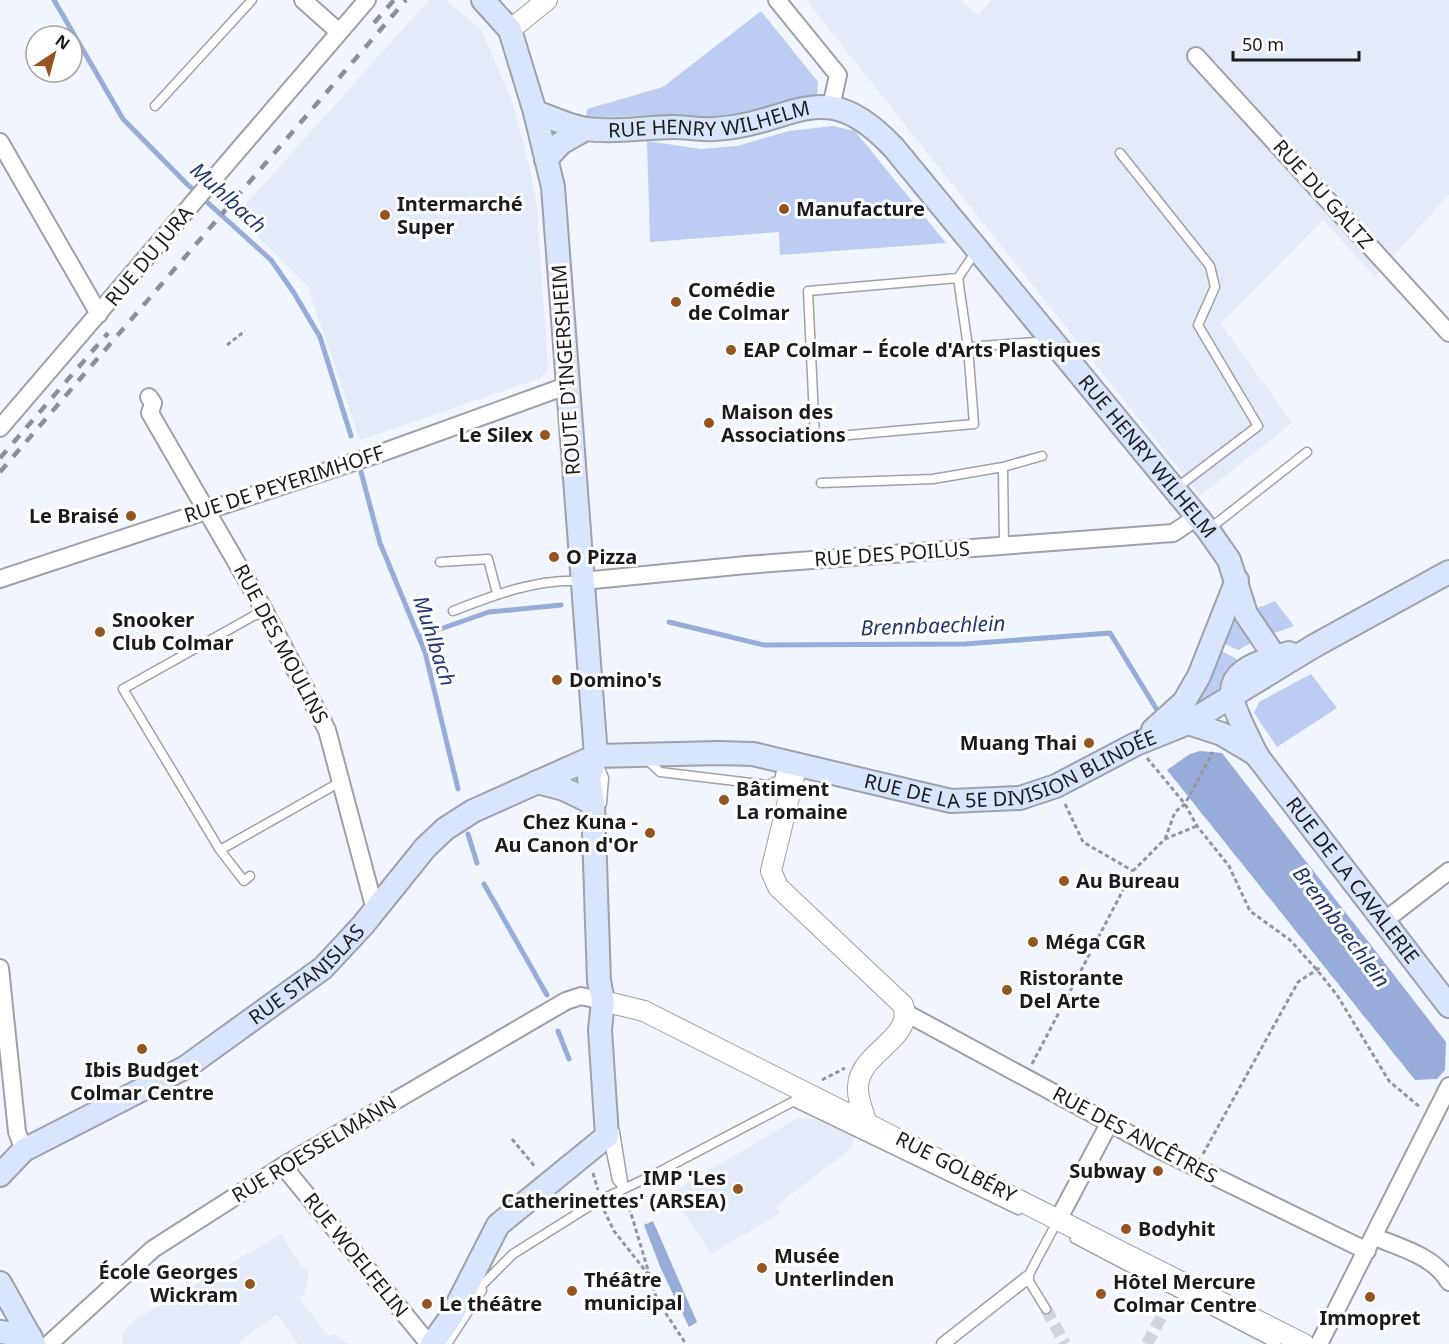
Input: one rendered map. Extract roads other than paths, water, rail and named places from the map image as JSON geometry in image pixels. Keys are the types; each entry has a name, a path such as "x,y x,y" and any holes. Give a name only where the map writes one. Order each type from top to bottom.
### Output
{"main road":[{"name":"ROUTE D'INGERSHEIM","path":"483,0 510,30 535,112 553,187 566,386 596,756 589,778 593,803 599,981 603,1001"},
{"name":"RUE HENRY WILHELM","path":"535,112 586,129 677,127 714,129 743,125 802,108 831,108 859,116 878,130 1202,523 1230,560 1246,614 1275,657"},
{"name":"RUE HENRY WILHELM","path":"546,159 561,143 586,129"},
{"path":"1231,699 1231,688 1240,671 1275,657 1314,646 1449,572"},
{"path":"1136,744 1184,702 1202,667 1236,579"},
{"name":"RUE DE LA 5E DIVISION BLINDÉE","path":"596,756 753,754 951,801 1020,798 1056,786 1136,744 1188,723 1231,699 1314,646"},
{"name":"RUE DE LA CAVALERIE","path":"1231,699 1257,756 1449,1006"},
{"name":"RUE DE LA CAVALERIE","path":"1188,723 1222,734 1257,756"},
{"name":"RUE STANISLAS","path":"0,1175 24,1150 186,1067 323,968 375,910 418,855 445,829 474,811 596,756"},
{"path":"537,782 564,789 593,803"},
{"path":"430,1344 451,1317 498,1225 607,1136 600,1030 603,1001"},
{"path":"0,1282 38,1341"},
{"path":"0,1332 38,1341"}],"street":[{"path":"303,0 339,32"},
{"name":"RUE DU JURA","path":"0,428 367,0"},
{"path":"510,30 547,0"},
{"name":"RUE HENRY WILHELM","path":"777,0 838,75 831,108"},
{"name":"RUE DU GALTZ","path":"1196,56 1449,333"},
{"path":"0,142 99,314"},
{"name":"RUE DE PEYERIMHOFF","path":"0,579 381,453 566,386"},
{"name":"RUE DES MOULINS","path":"149,397 153,403 150,413 264,610 327,730 375,910"},
{"name":"RUE DES POILUS","path":"583,580 1173,533 1202,523"},
{"path":"790,762 771,871 778,887 903,1005 906,1013 901,1028 888,1044 870,1058 860,1076 859,1097 867,1123"},
{"path":"1384,921 1449,871"},
{"path":"0,968 1,1007 17,1132 24,1150"},
{"name":"RUE ROESSELMANN","path":"38,1341 153,1249 283,1166 566,1001 581,996 603,1001"},
{"name":"RUE GOLBÉRY","path":"603,1001 644,1011 800,1097 867,1123 1056,1223 1304,1344"},
{"name":"RUE DES ANCÊTRES","path":"906,1013 1196,1168 1371,1244 1428,1260 1439,1268 1449,1282"},
{"path":"1319,1344 1449,1086"},
{"path":"1056,1223 1110,1122"},
{"name":"RUE WOELFELIN","path":"283,1166 430,1344"},
{"path":"943,1344 1028,1278"}],"lane":[{"path":"155,106 252,0"},
{"path":"1120,153 1210,266 1215,287 1198,325 1258,426 1174,489"},
{"path":"958,278 808,291 815,438 974,424 968,347 958,278 977,250"},
{"path":"968,347 1052,341"},
{"path":"1202,523 1307,452"},
{"path":"821,483 933,479 1004,467 1042,456"},
{"path":"1004,467 1004,546"},
{"path":"440,562 488,559 497,593"},
{"path":"453,611 497,593 564,580 583,580"},
{"path":"250,876 244,881 220,850 123,689 264,610"},
{"name":"ROUTE D'INGERSHEIM","path":"596,756 604,778 602,811 608,980 603,1001"},
{"path":"220,850 342,781"},
{"path":"603,1001 609,1030 615,1137 624,1188"},
{"path":"451,1317 513,1254 596,1202 800,1097"},
{"name":"RUE GOLBÉRY","path":"800,1097 1056,1223 1276,1344"},
{"path":"607,1136 617,1180 624,1188"},
{"path":"1046,1309 1028,1278 1056,1223"},
{"path":"447,1344 491,1274"}],"water":[{"path":"1200,751 1222,753 1446,1042 1445,1070 1437,1079 1415,1080 1167,770 1190,754"},
{"path":"653,1221 697,1322 689,1327 661,1269 644,1225"}],"waterway":[{"name":"Muhlbach","path":"54,0 123,119 187,184 271,260 294,293 320,337 351,436"},
{"name":"Muhlbach","path":"361,472 380,543 425,652 458,789"},
{"name":"Brennbaechlein","path":"420,636 489,612 561,605"},
{"name":"Brennbaechlein","path":"669,622 764,645 965,644 1110,633 1157,710"},
{"name":"Muhlbach","path":"468,834 477,863"},
{"name":"Muhlbach","path":"484,884 547,995"},
{"name":"Muhlbach","path":"558,1031 569,1059"}],"tunnel":[{"path":"1147,1344 1169,1302"},
{"path":"1046,1309 1065,1344"}],"railway":[{"path":"374,23 394,0"},
{"path":"0,472 406,0"},
{"path":"0,458 108,333"}],"place":[{"name":"Manufacture","path":"784,209"},
{"name":"Intermarché Super","path":"385,215"},
{"name":"Comédie de Colmar","path":"676,302"},
{"name":"EAP Colmar – École d'Arts Plastiques","path":"731,350"},
{"name":"Maison des Associations","path":"709,423"},
{"name":"Le Silex","path":"545,435"},
{"name":"Le Braisé","path":"131,516"},
{"name":"O Pizza","path":"554,557"},
{"name":"Snooker Club Colmar","path":"100,632"},
{"name":"Domino's","path":"557,680"},
{"name":"Muang Thai","path":"1089,743"},
{"name":"Bâtiment La romaine","path":"724,800"},
{"name":"Chez Kuna - Au Canon d'Or","path":"650,833"},
{"name":"Au Bureau","path":"1064,881"},
{"name":"Méga CGR","path":"1033,942"},
{"name":"Ristorante Del Arte","path":"1007,990"},
{"name":"Ibis Budget Colmar Centre","path":"142,1049"},
{"name":"Subway","path":"1158,1171"},
{"name":"IMP 'Les Catherinettes' (ARSEA)","path":"738,1189"},
{"name":"Bodyhit","path":"1126,1229"},
{"name":"Musée Unterlinden","path":"762,1268"},
{"name":"École Georges Wickram","path":"250,1284"},
{"name":"Théâtre municipal","path":"572,1291"},
{"name":"Hôtel Mercure Colmar Centre","path":"1101,1294"},
{"name":"Immopret","path":"1370,1297"},
{"name":"Le théâtre","path":"427,1304"}]}
